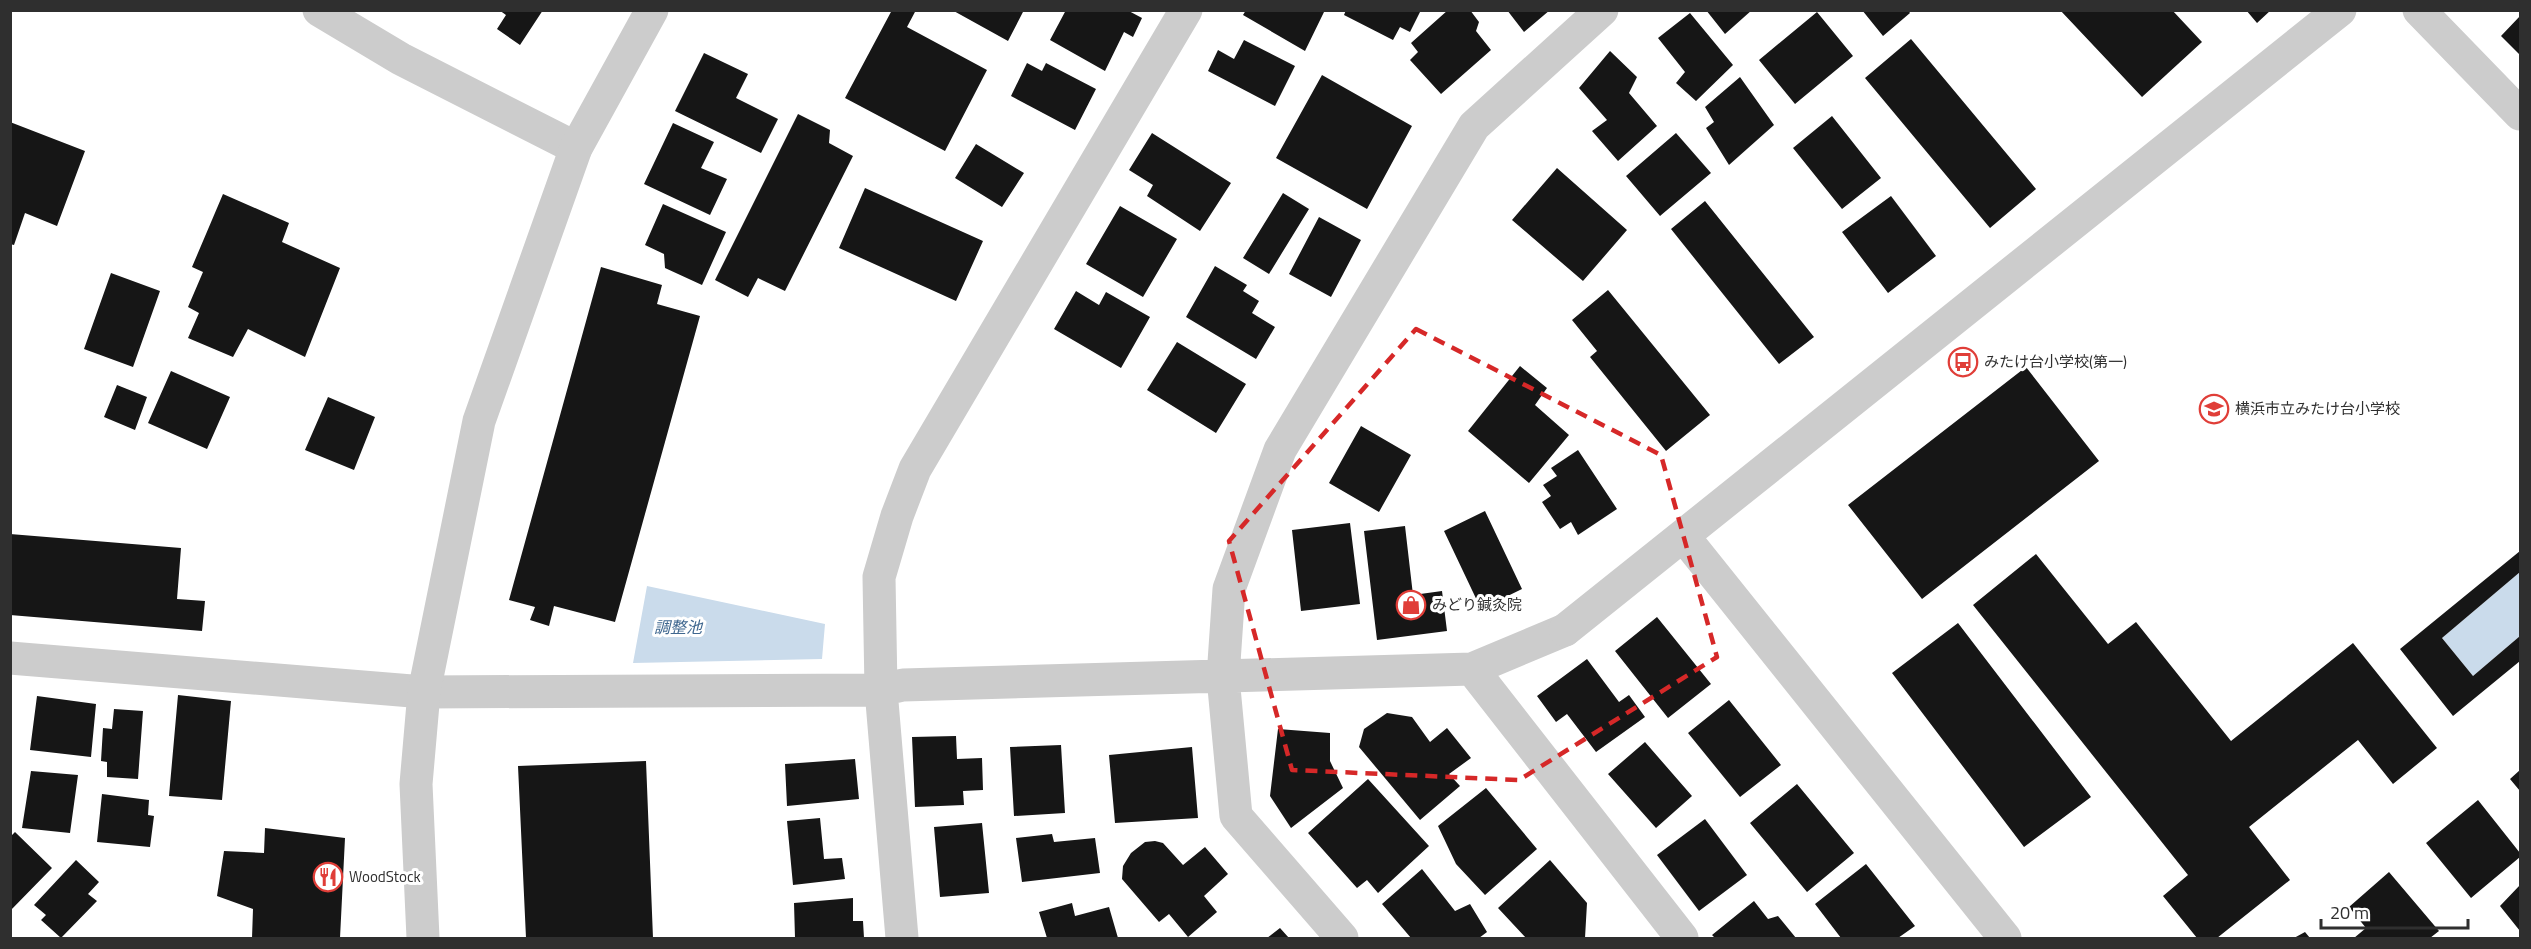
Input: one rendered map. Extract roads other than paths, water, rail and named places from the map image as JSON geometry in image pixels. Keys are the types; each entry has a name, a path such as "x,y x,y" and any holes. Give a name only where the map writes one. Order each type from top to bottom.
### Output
{"street":[{"path":"319,10 400,59 576,148"},
{"path":"423,939 416,784 424,692 479,421 576,148 652,10"},
{"path":"902,939 881,690 879,577 897,516 915,469 1186,10"},
{"path":"1342,939 1236,816 1223,677 1228,589 1280,450 1474,126 1602,10"},
{"path":"10,657 424,692 881,690 903,685 1472,669 1565,630 2340,10"},
{"path":"2419,10 2520,114"},
{"path":"1684,537 2005,939"},
{"path":"1472,669 1682,939"}],"water":[{"path":"2520,572 2520,636 2473,676 2442,638"},
{"name":"調整池","path":"647,586 825,624 822,659 633,663"}],"place":[{"name":"みたけ台小学校(第一)","path":"1963,362"},
{"name":"横浜市立みたけ台小学校","path":"2214,409"},
{"name":"みどり鍼灸院","path":"1411,605"},
{"name":"WoodStock","path":"328,877"}]}
